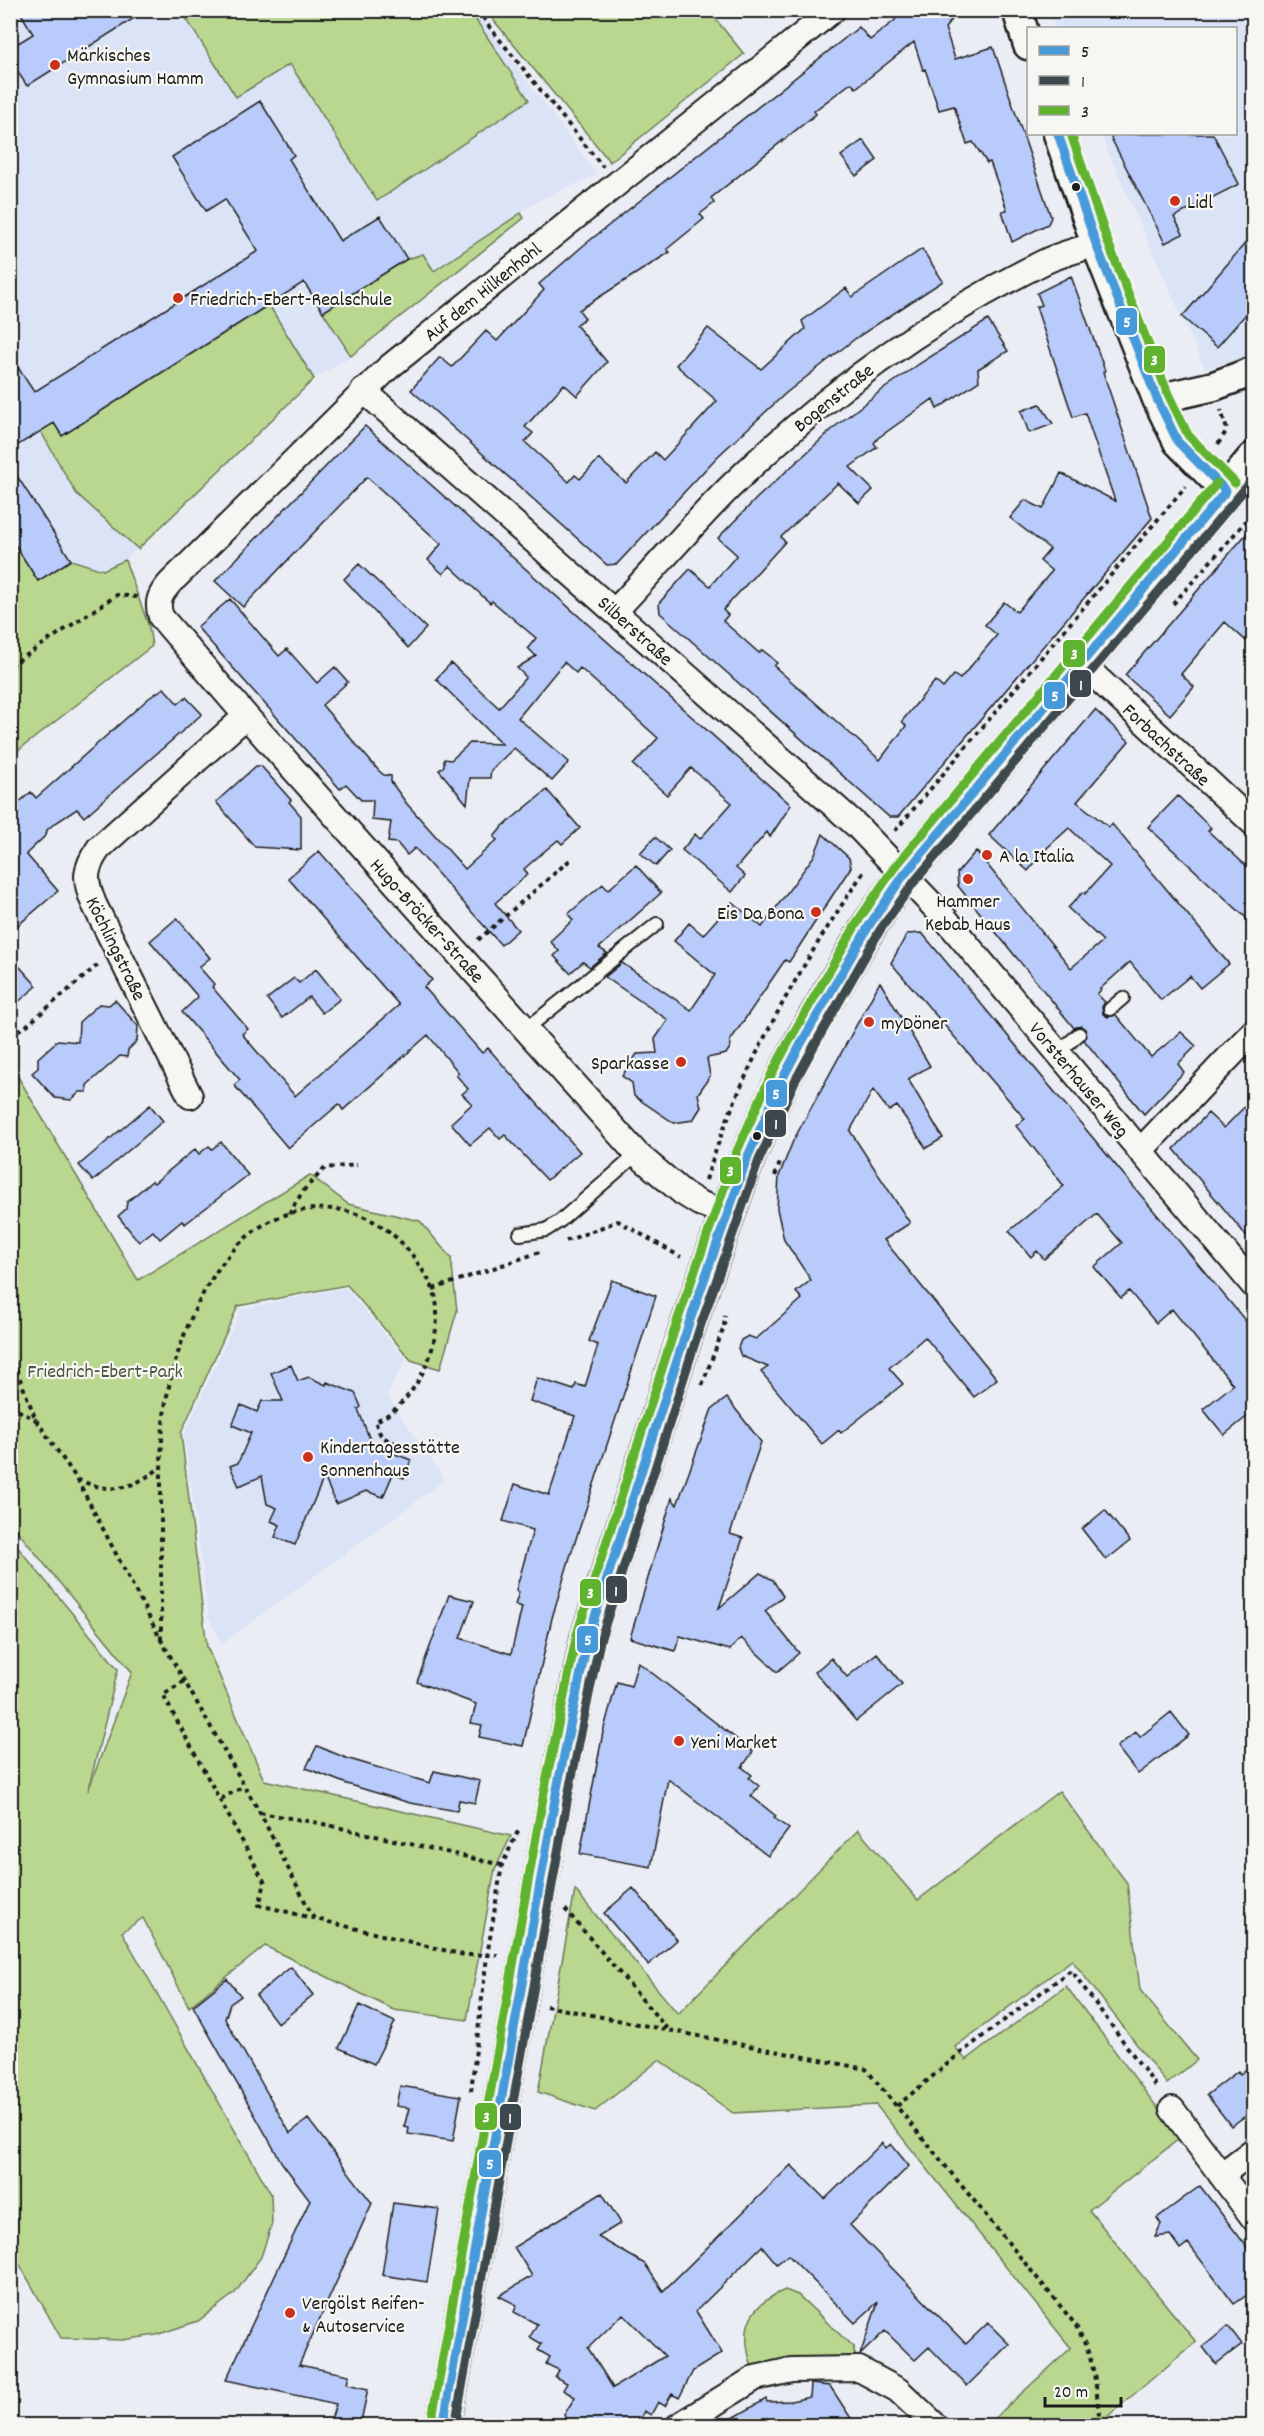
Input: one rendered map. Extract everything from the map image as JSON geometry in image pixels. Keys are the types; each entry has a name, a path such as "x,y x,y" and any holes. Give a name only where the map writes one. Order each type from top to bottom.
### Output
{"main road":[{"path":"442,2426 556,1794 588,1638 661,1406 713,1208 748,1156 784,1076 870,924 904,875 1254,459"}],"street":[{"name":"Auf dem Hilkenhohl","path":"159,600 162,592 170,583 308,448 363,390 388,368 833,10"},
{"path":"1017,10 1027,39"},
{"path":"1058,135 1096,244 1157,399 1178,442 1226,491"},
{"name":"Bogenstraße","path":"615,611 730,488 797,426 869,366 971,302 1046,261 1096,244"},
{"path":"1157,399 1214,386 1254,371"},
{"name":"Silberstraße","path":"363,390 857,826 904,875"},
{"name":"Hugo-Bröcker-Straße","path":"159,600 161,617 246,716 637,1154 683,1193 713,1208"},
{"name":"Forbachstraße","path":"1081,663 1254,824"},
{"name":"Köchlingstraße","path":"190,1096 89,894 86,872 99,848 246,716"},
{"name":"Vorsterhauser Weg","path":"904,875 943,916 1254,1286"},
{"path":"1140,1151 1254,1031"},
{"path":"1172,2109 1254,2219"},
{"path":"1221,2175 1254,2150"},
{"path":"678,2426 756,2378 792,2370 859,2369 898,2390 936,2426"}],"lane":[{"path":"525,1030 657,924"},
{"path":"1110,1009 1123,998"},
{"path":"1058,1053 1079,1034"},
{"path":"520,1234 546,1230 560,1221 637,1154"}],"path":[{"path":"478,10 616,183"},
{"path":"713,1208 719,1139 761,1044 826,928 879,850 1203,467 1227,430 1214,386"},
{"path":"1173,604 1254,512"},
{"path":"10,666 117,595 159,600"},
{"path":"460,956 571,859"},
{"path":"10,1035 26,1026 117,950"},
{"path":"773,1179 782,1158"},
{"path":"289,1214 303,1191 325,1168 357,1165"},
{"path":"161,1641 161,1467 165,1406 169,1385 192,1314 220,1266 236,1247 257,1230 289,1214 311,1209 332,1208 355,1213 372,1220 391,1232 404,1245 433,1289 436,1300 435,1330 424,1370 396,1409 384,1418 375,1421 380,1434 387,1439 413,1447 424,1443"},
{"path":"565,1242 618,1221 681,1257"},
{"path":"678,1267 685,1246"},
{"path":"433,1289 544,1250"},
{"path":"702,1386 724,1327 724,1315"},
{"path":"10,1353 36,1420 77,1479 161,1641 260,1813 314,1919"},
{"path":"10,1406 36,1420"},
{"path":"77,1479 96,1488 114,1489 127,1487 143,1480 161,1467"},
{"path":"184,1681 163,1695 265,1883 259,1905 464,1955 487,1956"},
{"path":"221,1799 244,1786"},
{"path":"260,1813 320,1823 502,1865"},
{"path":"471,2092 487,1956 502,1865 520,1825"},
{"path":"558,1915 560,1904 571,1914 670,2032"},
{"path":"897,2106 958,2055 1071,1971 1172,2109"},
{"path":"542,2006 866,2069 1075,2324 1087,2345 1094,2366 1100,2426"}],"shaded area":[{"name":"Friedrich-Ebert-Realschule","path":"11,11 476,11 597,175 541,199 433,271 324,312 351,356 314,379 125,560 11,610"},
{"path":"1049,11 1253,11 1253,355 1205,369 1100,135 1237,135 1237,27 1056,27"},
{"name":"Kindertagesstätte Sonnenhaus","path":"345,1288 406,1359 387,1396 445,1480 222,1644 209,1618 184,1435 241,1309"}],"green space":[{"path":"185,10 470,11 529,100 377,201 290,64 236,97 182,12"},
{"path":"486,11 709,11 744,54 610,162"},
{"path":"521,213 524,218 351,356 323,312 407,259 423,254 434,271"},
{"path":"269,305 314,379 138,549 76,493 36,423 49,415 62,436"},
{"path":"10,537 38,581 71,560 103,570 125,560 149,627 152,646 11,756"},
{"name":"Friedrich-Ebert-Park","path":"11,1065 138,1280 310,1175 348,1204 420,1221 451,1258 457,1311 440,1369 411,1360 347,1285 238,1306 181,1433 207,1647 264,1780 511,1836 495,1869 467,2020 394,2010 265,1946 189,2007 143,1918 122,1932 271,2194 272,2223 261,2257 235,2293 198,2321 156,2335 123,2340 61,2338 11,2249 11,1539 118,1669 88,1791 132,1672 11,1523"},
{"path":"1059,1791 1127,1883 1140,1990 1197,2060 1167,2084 1072,1960 955,2047 966,2060 1066,1986 1180,2138 1089,2210 1196,2342 1108,2416 1115,2425 987,2425 1071,2348 876,2105 733,2113 659,2060 595,2111 538,2092 575,1890 678,2014 858,1830 918,1900"},
{"path":"785,2290 798,2295 853,2347 859,2369 755,2378 748,2350 748,2326 759,2306"}],"building":[{"path":"19,10 147,10 27,86 10,60 10,48 33,34"},
{"path":"903,10 960,10 945,28 955,59 993,47 1051,217 1048,224 1012,242 1002,211 1007,210 990,162 987,163 973,142 967,144 954,106 939,110 914,42 856,88 851,83 814,111 816,114 711,198 714,203 700,214 704,219 667,249 670,252 579,310 585,318 576,325 607,362 577,396 564,384 525,427 533,433 525,442 569,482 575,475 580,479 599,459 626,483 655,452 663,460 717,401 676,365 708,328 761,369 805,329 802,321 846,288 852,297 922,249 943,281 856,338 786,393 717,457 617,564 607,565 411,390 440,357 452,367 486,331 497,341 544,290 539,284 584,245 859,27 870,40 894,21"},
{"path":"260,101 294,155 289,159 340,241 380,216 407,259 323,312 304,282 62,436 54,423 10,450 10,355 34,392 258,251 225,199 206,211 172,157"},
{"name":"Lidl","path":"1110,135 1214,135 1239,184 1174,217 1183,234 1165,243"},
{"path":"863,140 877,160 856,176 841,156"},
{"path":"1254,233 1254,305 1217,347 1182,317"},
{"path":"1071,276 1105,371 1103,372 1152,518 898,817 889,817 660,613 659,603 690,569 710,586 737,555 718,538 757,498 837,425 878,393 988,320 1008,351 978,369 979,381 937,409 933,399 878,438 874,443 877,447 850,467 873,490 859,503 838,483 781,537 785,542 723,610 728,615 723,621 759,653 762,650 770,656 777,663 774,666 880,760 906,726 902,721 935,681 943,688 954,675 960,679 997,635 985,625 1004,602 1017,612 1052,571 1040,561 1050,549 1010,518 1025,500 1043,509 1061,473 1115,501 1085,413 1073,417 1036,307 1042,305 1037,293"},
{"path":"1040,404 1053,424 1029,433 1021,411"},
{"path":"365,426 791,805 770,837 767,832 736,868 745,876 732,892 682,850 695,834 700,839 732,803 691,768 667,795 633,765 658,738 580,668 576,673 564,662 518,718 569,762 552,781 514,748 491,770 490,778 470,778 467,804 439,770 444,766 444,759 451,760 470,743 502,744 436,679 451,663 499,708 526,677 517,668 536,656 528,648 536,638 492,601 490,603 450,566 443,574 428,560 441,544 367,477 243,607 215,581"},
{"path":"10,465 71,560 38,581 10,537"},
{"path":"1254,525 1254,648 1225,622 1181,674 1194,687 1170,715 1125,675"},
{"path":"359,564 426,628 408,648 344,579"},
{"path":"230,599 279,656 287,649 317,683 335,667 348,682 322,705 379,771 391,776 391,782 407,804 465,869 497,840 494,837 503,826 547,790 580,828 562,844 558,840 524,869 528,874 495,903 518,930 501,945 415,848 407,855 397,843 388,842 391,822 372,820 373,800 361,800 346,784 340,789 197,627"},
{"path":"164,688 178,704 186,697 202,714 84,817 77,809 47,830 46,835 26,854 58,891 10,932 10,810 31,792 36,798 149,698"},
{"path":"1095,710 1129,741 1077,802 1109,827 1112,824 1229,964 1200,988 1190,976 1161,1000 1130,962 1097,994 1105,1002 1102,1007 1103,1014 1108,1017 1116,1015 1151,1057 1181,1032 1196,1046 1178,1064 1184,1072 1144,1114 1084,1040 1087,1036 1085,1029 1081,1026 1074,1028 958,886 957,873 976,851 1071,968 1103,941 1068,908 1083,892 1085,894 1110,866 1069,828 1048,847 1028,871 989,835"},
{"path":"256,766 261,766 291,800 289,802 301,816 301,850 255,847 216,802"},
{"path":"1178,796 1211,828 1208,831 1254,873 1254,925 1148,827"},
{"path":"823,834 849,858 851,867 789,962 785,960 730,1041 731,1046 726,1054 707,1058 710,1076 698,1094 701,1107 693,1120 674,1123 634,1096 632,1083 622,1076 637,1054 657,1053 655,1039 668,1020 605,977 622,963 691,1010 715,975 674,941 689,923 703,935 732,902 762,927 814,856"},
{"path":"655,837 670,850 656,866 640,853"},
{"path":"319,851 432,980 424,987 482,1053 488,1048 580,1152 547,1180 505,1135 500,1139 490,1128 470,1145 451,1123 472,1104 462,1094 468,1089 456,1075 459,1073 428,1035 343,1110 339,1104 288,1148 234,1085 240,1080 182,1012 198,997 150,941 177,918 210,958 199,967 214,984 212,987 248,1029 242,1034 295,1096 399,1005 288,878"},
{"path":"636,865 661,893 599,948 607,953 590,967 583,962 570,973 554,956 559,951 550,941 573,920 568,914 603,884 608,890"},
{"path":"922,933 1254,1331 1254,1411 1224,1435 1203,1409 1233,1385 1172,1309 1156,1323 1129,1291 1121,1298 1094,1267 1122,1243 1097,1214 1044,1259 1037,1251 1031,1257 1009,1231 1064,1186 1016,1126 1025,1119 891,963 907,934"},
{"path":"10,956 37,986 10,1009"},
{"path":"316,969 340,999 322,1013 309,997 282,1018 267,999 294,978 299,983"},
{"path":"880,982 930,1066 908,1079 943,1138 926,1148 897,1106 889,1111 873,1090 850,1131 910,1223 884,1240 997,1379 974,1397 925,1337 889,1368 903,1384 841,1433 839,1430 822,1444 761,1372 768,1367 741,1356 738,1348 741,1340 748,1336 756,1339 802,1299 796,1292 811,1280 784,1240 777,1209 779,1176 793,1141"},
{"path":"115,1000 138,1026 137,1041 128,1050 127,1057 120,1056 87,1085 87,1092 80,1092 71,1100 55,1098 32,1073 38,1068 38,1058 58,1040 78,1042 79,1022 99,1004 109,1005"},
{"path":"1254,1097 1254,1245 1174,1149 1208,1113 1224,1128"},
{"path":"150,1105 163,1121 93,1181 79,1165"},
{"path":"221,1142 248,1175 185,1224 182,1221 160,1239 153,1231 139,1242 118,1216 126,1209 127,1202 195,1149 199,1154 209,1146 212,1149"},
{"path":"612,1280 656,1296 570,1557 552,1618 523,1746 479,1737 482,1725 471,1723 476,1704 417,1682 449,1595 474,1601 460,1638 511,1654 522,1607 515,1605 519,1592 516,1590 533,1530 503,1521 515,1484 549,1495 575,1416 530,1401 537,1378 574,1390 576,1384 585,1387 598,1345 589,1341"},
{"path":"291,1365 298,1381 309,1377 326,1385 327,1382 355,1393 361,1407 358,1409 372,1445 411,1460 404,1478 393,1474 383,1497 366,1491 336,1504 324,1477 295,1545 275,1537 280,1525 271,1521 277,1508 267,1504 262,1476 239,1486 230,1466 238,1463 251,1433 232,1425 241,1405 257,1412 262,1401 283,1401 271,1373"},
{"path":"727,1398 761,1442 730,1534 743,1538 719,1608 760,1573 773,1580 783,1596 765,1611 799,1653 777,1672 741,1638 730,1650 680,1636 675,1651 630,1638 672,1498 677,1505 712,1409"},
{"path":"1105,1510 1130,1541 1106,1560 1082,1529"},
{"path":"877,1653 902,1684 856,1721 815,1672 831,1658 847,1677"},
{"path":"638,1662 753,1752 742,1767 752,1775 749,1778 759,1786 751,1796 789,1829 768,1856 668,1779 651,1867 580,1854 603,1732 617,1682 631,1686"},
{"path":"1171,1712 1189,1735 1138,1774 1117,1747 1136,1732 1140,1737"},
{"path":"317,1746 346,1758 430,1783 434,1771 480,1781 475,1803 459,1800 457,1811 410,1803 347,1784 306,1768"},
{"path":"633,1888 677,1940 648,1965 604,1913"},
{"path":"291,1967 313,1995 278,2024 256,1995"},
{"path":"227,1979 241,1996 230,2004 225,2019 290,2133 308,2119 372,2203 299,2365 349,2375 347,2384 368,2389 360,2426 329,2426 336,2404 226,2380 310,2200 282,2163 193,2006"},
{"path":"359,2005 395,2022 374,2064 339,2048"},
{"path":"1254,2063 1254,2110 1231,2126 1207,2095 1238,2071 1240,2074"},
{"path":"400,2086 461,2096 453,2141 408,2134 409,2128 404,2127 409,2108 396,2106"},
{"path":"882,2143 886,2148 891,2144 909,2166 850,2225 966,2344 988,2323 1009,2344 967,2386 929,2347 915,2360 885,2331 860,2355 878,2302 855,2323 788,2255 777,2264 762,2246 696,2311 722,2353 693,2371 679,2398 672,2394 665,2406 658,2402 651,2415 644,2411 637,2426 570,2426 564,2415 575,2397 563,2390 567,2383 555,2377 559,2370 546,2364 550,2357 538,2350 542,2344 530,2337 537,2324 514,2312 517,2305 499,2296 532,2276 514,2247 602,2193 621,2223 598,2237 645,2264 663,2291 791,2165 825,2199","holes":["623,2314 665,2356 613,2388 588,2348"]},
{"path":"1200,2186 1254,2256 1254,2290 1234,2304 1188,2243 1180,2249 1170,2235 1155,2237 1161,2224 1157,2218"},
{"path":"393,2203 439,2209 427,2282 382,2275"},
{"path":"1228,2326 1242,2344 1216,2364 1203,2347"},
{"path":"811,2384 830,2386 856,2426 719,2426 766,2399 767,2402 791,2401 810,2397"}],"transit line":[{"name":"5","path":"1058,135 1096,244 1157,399 1178,442 1226,491"},
{"name":"3","path":"1071,135 1107,240 1168,394 1188,435 1235,483"},
{"name":"1","path":"455,2426 568,1796 600,1641 700,1327 759,1160 795,1081 814,1046 880,930 914,882 1254,478"},
{"name":"3","path":"431,2424 544,1792 577,1634 678,1319 737,1151 773,1071 793,1034 860,918 894,868 1217,483"},
{"name":"5","path":"443,2426 556,1794 588,1638 689,1323 748,1156 803,1040 870,924 904,875 1226,491"}],"place":[{"name":"Märkisches Gymnasium Hamm","path":"55,65"},
{"name":"Lidl","path":"1175,201"},
{"name":"Friedrich-Ebert-Realschule","path":"178,298"},
{"name":"A la Italia","path":"987,855"},
{"name":"Hammer Kebab Haus","path":"968,879"},
{"name":"Eis Da Bona","path":"816,912"},
{"name":"myDöner","path":"869,1022"},
{"name":"Sparkasse","path":"681,1062"},
{"name":"Kindertagesstätte Sonnenhaus","path":"308,1457"},
{"name":"Yeni Market","path":"679,1741"},
{"name":"Vergölst Reifen- & Autoservice","path":"290,2313"}]}
